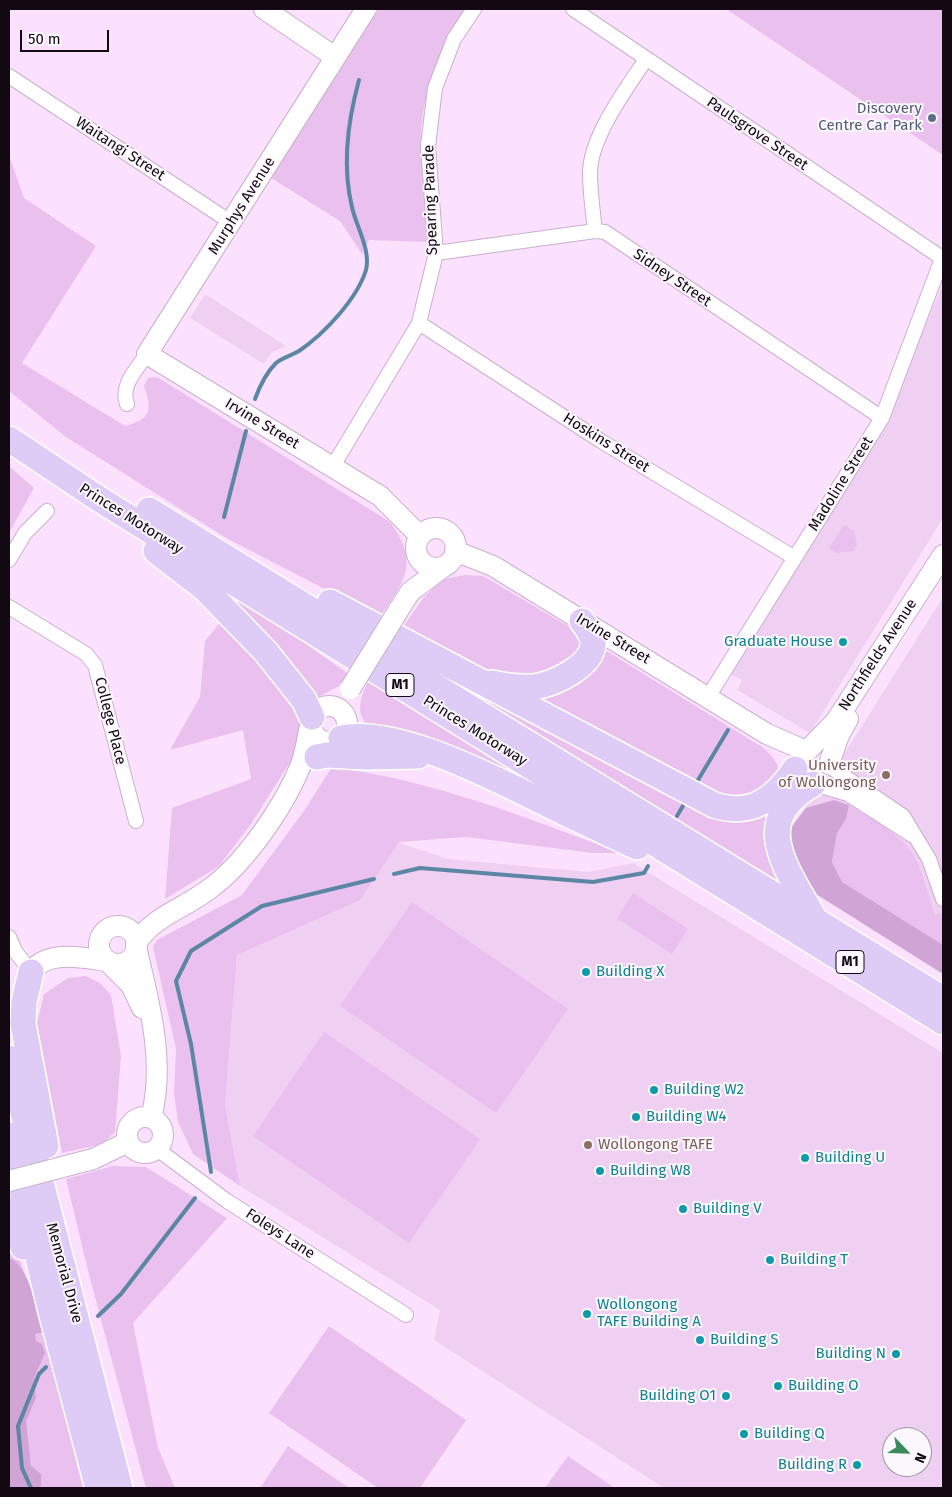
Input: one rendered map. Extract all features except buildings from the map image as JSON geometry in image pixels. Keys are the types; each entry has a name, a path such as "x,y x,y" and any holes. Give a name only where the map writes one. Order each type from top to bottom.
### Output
{"highway":[{"name":"Princes Motorway","path":"9,421 88,473 814,918 943,1000"},
{"name":"Princes Motorway","path":"9,439 44,465 756,904 943,1022"},
{"path":"44,465 204,588 266,652 315,715"},
{"path":"237,563 292,582 703,801 725,808 746,809 763,804 811,767"},
{"path":"473,679 506,686 527,687 538,686 562,677 580,665 591,653 593,641 582,621"},
{"path":"341,733 373,736 420,748 629,843 706,885 756,904"},
{"path":"317,757 327,754 365,757 413,756 467,768"},
{"path":"811,767 797,794 784,808 779,818 776,837 781,856 814,918"},
{"path":"31,972 24,1002 24,1024 28,1058 37,1091 62,1309"},
{"name":"Memorial Drive","path":"9,1058 98,1488"},
{"name":"Memorial Drive","path":"9,1135 62,1309 120,1488"},
{"path":"9,1210 62,1309"}],"main road":[{"path":"264,9 336,57"},
{"name":"Murphys Avenue","path":"147,354 366,9"},
{"name":"Irvine Street","path":"147,354 380,496 418,545"},
{"path":"61,957 108,961 118,964 128,961 149,927 165,915 188,904 211,889 234,868 259,836 287,791 302,762 315,715 339,700 350,689 402,604 415,574 418,545 435,528 446,531 454,540 450,558 417,586 402,604"},
{"path":"418,545 420,559 429,566 450,558"},
{"name":"Northfields Avenue","path":"811,767 836,721 943,555"},
{"name":"Irvine Street","path":"450,558 493,566 767,734 811,767"},
{"name":"Northfields Avenue","path":"811,767 843,728 943,570"},
{"path":"287,791 341,733 350,689"},
{"path":"329,705 338,708 341,733 330,743 320,740 311,728 315,715 329,705"},
{"path":"31,972 40,963 83,948 109,929 165,915"},
{"path":"151,1118 157,1069 154,1040 136,946 128,930 122,927 109,929 102,935 99,945 101,955 135,991 154,1040"},
{"path":"139,1118 151,1118 162,1129 163,1140 157,1149 152,1152 141,1153 128,1142 127,1137 130,1126 139,1118"},
{"path":"9,1181 93,1159 128,1142"}],"street":[{"name":"Spearing Parade","path":"333,466 419,323 436,252 428,146 435,88 454,39 474,9"},
{"name":"Paulsgrove Street","path":"572,9 943,257"},
{"path":"436,252 595,231 590,171 597,144 608,120 646,59"},
{"name":"Waitangi Street","path":"9,76 232,222"},
{"name":"Sidney Street","path":"595,231 604,232 882,418"},
{"name":"Madoline Street","path":"708,697 882,418 943,257"},
{"name":"Hoskins Street","path":"419,323 601,441 795,558"},
{"name":"Murphys Avenue","path":"127,404 126,385 147,354"},
{"path":"9,560 25,533 47,510"},
{"name":"College Place","path":"9,607 86,654 96,665 136,821"},
{"path":"811,767 848,794 917,838"},
{"path":"811,767 894,808 903,816 930,859 943,899"},
{"path":"9,937 15,951 31,972"},
{"name":"Foleys Lane","path":"157,1149 227,1201 406,1315"}],"shaded area":[{"path":"379,9 466,9 439,60 432,78 423,115 421,154 428,242 369,240 362,254 340,221 271,178"},
{"path":"726,9 943,9 943,155"},
{"path":"9,155 24,198 96,246 22,363 125,426 145,417 149,407 144,386 148,378 157,377 390,522 405,550 406,572 396,594 379,619 228,539 66,437 9,391"},
{"path":"943,283 943,518 810,733 737,690 742,680 730,674 887,417"},
{"path":"205,294 286,346 272,352 264,364 190,318"},
{"path":"9,466 34,488 9,533"},
{"path":"844,525 854,531 857,545 853,551 836,553 829,548"},
{"path":"465,575 483,576 585,636 589,642 552,676 495,676 401,630 424,597 444,579"},
{"path":"240,597 347,673 339,686 313,700 235,605"},
{"name":"University of Wollongong","path":"943,597 943,974 787,833 852,742"},
{"path":"222,620 266,664 302,717 299,748 251,824 219,866 165,899 172,808 251,779 243,730 170,750 200,697 205,641"},
{"path":"605,650 762,747 773,758 778,768 777,776 772,783 754,793 731,801 525,697 582,672"},
{"path":"369,680 526,781 369,726 364,721 360,704"},
{"path":"471,682 700,806 783,805 792,889 463,689"},
{"path":"332,767 370,773 444,791 621,853 593,853 466,837 399,842 360,900 237,955 225,1105 240,1186 193,1154 178,1122 174,1093 176,1049 153,947 157,940 242,895 304,811"},
{"path":"834,800 849,805 846,819 837,833 832,862 842,882 943,945 943,974 789,877 787,833 806,808"},
{"path":"849,805 879,823 906,845 913,854 935,915 940,913 943,922 943,945 842,882 832,862 837,833 846,819"},
{"name":"Wollongong TAFE","path":"304,811 448,859 588,872 633,863 943,1053 943,1488 664,1488 434,1340 440,1310 240,1186 225,1105 242,895"},
{"path":"633,893 688,929 672,954 617,918"},
{"path":"412,902 568,1009 496,1113 340,1006"},
{"path":"86,976 100,983 111,995 121,1056 115,1132 102,1144 62,1153 37,1023 44,994 68,978"},
{"path":"324,1032 480,1139 409,1243 253,1136"},
{"path":"113,1166 146,1167 227,1218 133,1323 158,1448 175,1488 146,1488 88,1271 66,1179"},
{"path":"9,1224 47,1346 83,1488 23,1488 9,1324"},
{"path":"9,1258 22,1269 27,1279 44,1332 35,1334 36,1341 42,1344 45,1353 34,1378 36,1398 26,1421 31,1466 41,1474 41,1488 9,1488"},
{"path":"329,1326 466,1420 420,1488 378,1488 269,1413"},
{"path":"288,1446 349,1488 260,1488"},
{"path":"568,1456 615,1488 545,1488"}],"waterway":[{"path":"255,399 269,371 276,363 299,351 329,326 355,292 366,270 366,254 352,207 347,175 349,127 359,80"},
{"path":"224,517 246,431"},
{"path":"695,785 728,730"},
{"path":"677,816 684,804"},
{"path":"394,874 420,868 593,882 644,873 648,866"},
{"path":"211,1172 191,1044 176,981 191,951 262,906 374,879"},
{"path":"98,1316 121,1294 195,1198"},
{"path":"31,1488 22,1468 18,1426 39,1374 46,1367"}],"place":[{"name":"Discovery Centre Car Park","path":"932,118"},
{"name":"Graduate House","path":"843,642"},
{"name":"University of Wollongong","path":"886,775"},
{"name":"Building X","path":"586,972"},
{"name":"Building W2","path":"654,1090"},
{"name":"Building W4","path":"636,1117"},
{"name":"Wollongong TAFE","path":"588,1145"},
{"name":"Building U","path":"805,1158"},
{"name":"Building W8","path":"600,1171"},
{"name":"Building V","path":"683,1209"},
{"name":"Building T","path":"770,1260"},
{"name":"Wollongong TAFE Building A","path":"587,1314"},
{"name":"Building S","path":"700,1340"},
{"name":"Building N","path":"896,1354"},
{"name":"Building O","path":"778,1386"},
{"name":"Building O1","path":"726,1396"},
{"name":"Building Q","path":"744,1434"},
{"name":"Building R","path":"857,1465"}]}
